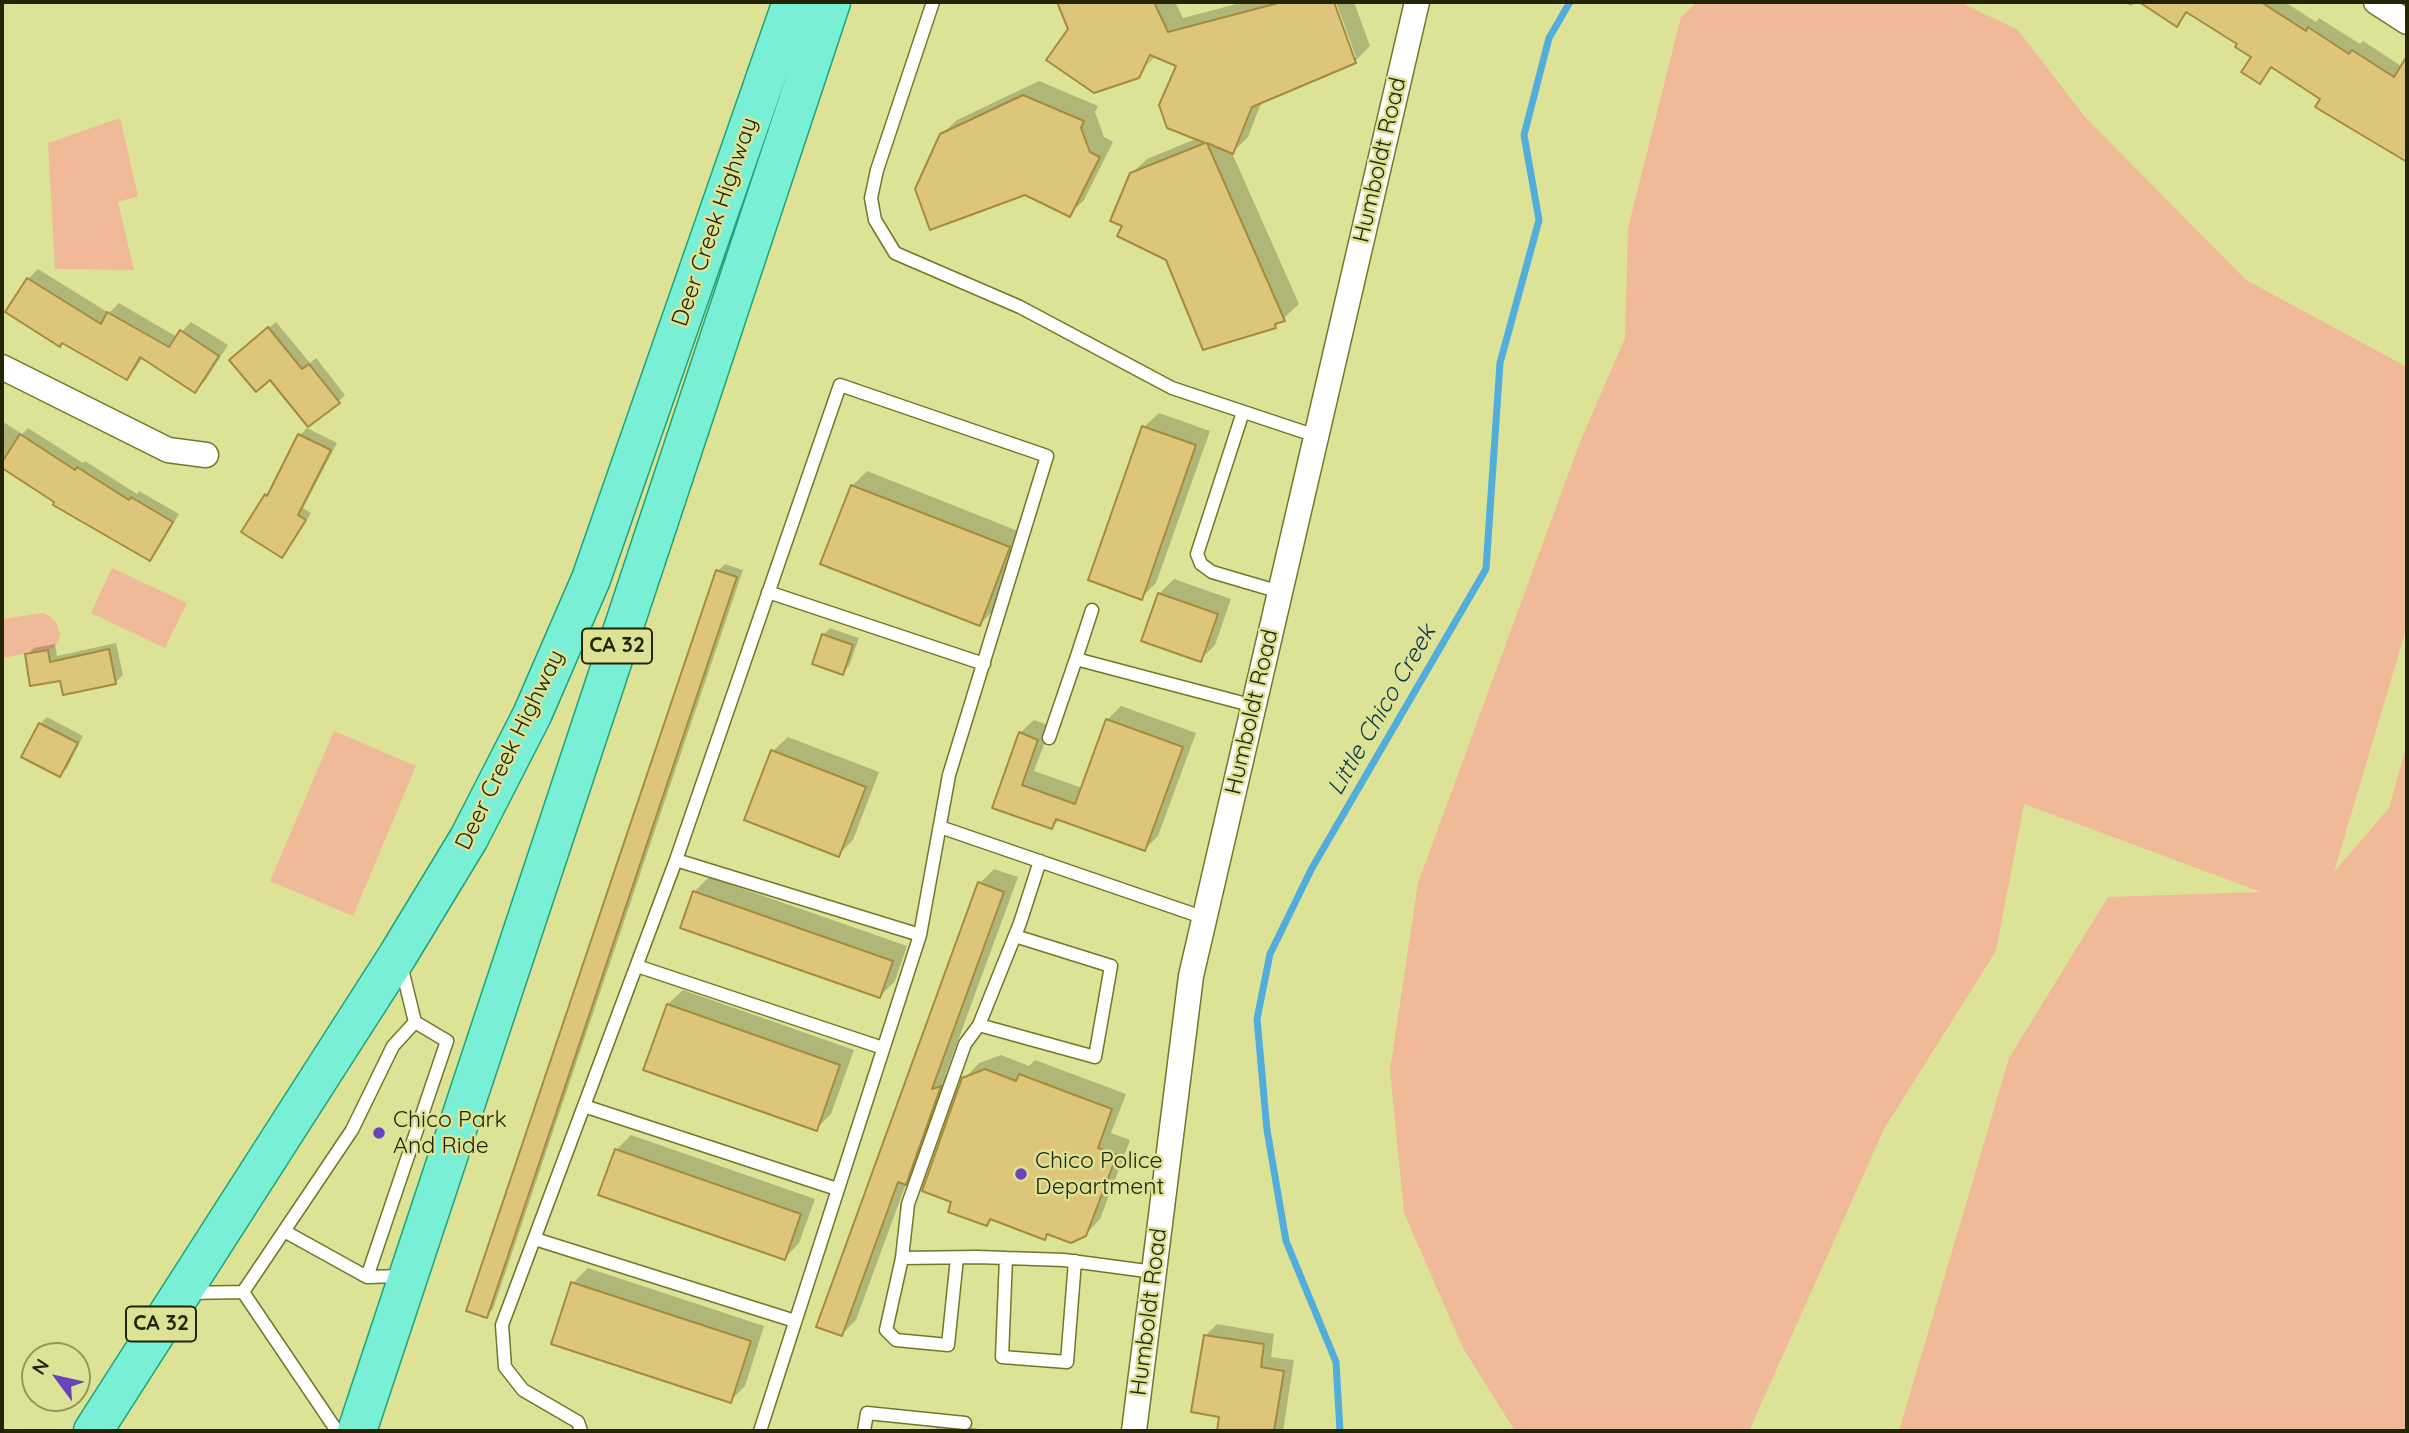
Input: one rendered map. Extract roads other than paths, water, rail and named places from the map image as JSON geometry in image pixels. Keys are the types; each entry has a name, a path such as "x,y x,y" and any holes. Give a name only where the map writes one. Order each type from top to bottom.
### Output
{"main road":[{"name":"Deer Creek Highway","path":"93,1431 398,955 469,838 532,715 591,579 792,2"},
{"name":"Deer Creek Highway","path":"357,1431 831,2"}],"street":[{"name":"Humboldt Road","path":"1134,1431 1191,976 1417,2"},
{"path":"2376,2 2407,22"},
{"path":"2,367 168,450 206,454"}],"lane":[{"path":"933,2 877,170 871,198 875,220 895,253 1020,307 1172,388 1316,436"},
{"path":"581,1431 578,1422 523,1390 505,1367 502,1325 676,860 840,385 1047,456 949,775 920,935 760,1431"},
{"path":"1243,412 1197,554 1201,564 1212,572 1280,592"},
{"path":"768,592 984,664"},
{"path":"1049,738 1092,610"},
{"path":"1076,659 1254,706"},
{"path":"940,827 1205,918"},
{"path":"676,860 920,935"},
{"path":"957,1258 948,1345 896,1340 886,1330 902,1258 908,1203 965,1044 979,1025 1015,936 1040,862"},
{"path":"979,1025 1095,1056 1111,966 1015,936"},
{"path":"367,1277 447,1041 415,1022 398,955"},
{"path":"636,966 883,1048"},
{"path":"243,1292 352,1130 393,1046 415,1022"},
{"path":"584,1106 837,1189"},
{"path":"284,1231 367,1277 407,1276"},
{"path":"535,1239 795,1321"},
{"path":"902,1258 1075,1261 1154,1272"},
{"path":"1006,1258 1002,1357 1067,1362 1075,1261"},
{"path":"181,1294 243,1292"},
{"path":"243,1292 337,1431"},
{"path":"864,1431 867,1413 965,1423"}],"waterway":[{"name":"Little Chico Creek","path":"1340,1431 1336,1362 1286,1241 1267,1130 1257,1019 1270,954 1312,868 1486,569 1500,363 1539,220 1524,135 1549,38 1570,2"}],"place":[{"name":"Chico Park And Ride","path":"379,1133"},
{"name":"Chico Police Department","path":"1021,1174"}]}
